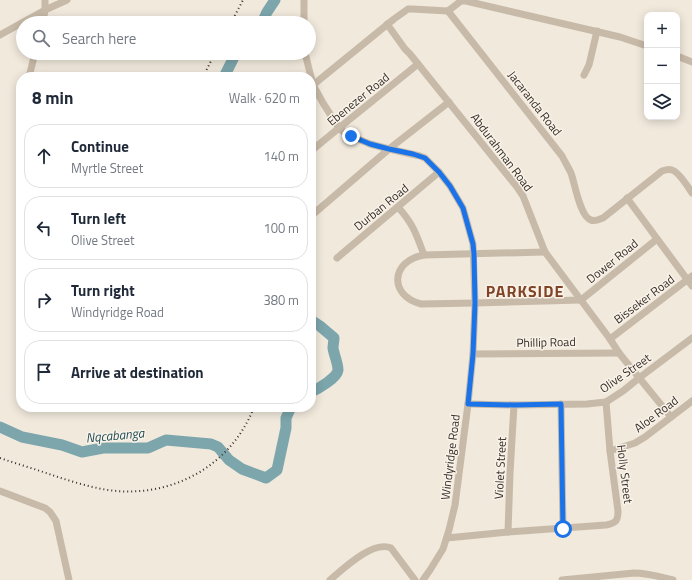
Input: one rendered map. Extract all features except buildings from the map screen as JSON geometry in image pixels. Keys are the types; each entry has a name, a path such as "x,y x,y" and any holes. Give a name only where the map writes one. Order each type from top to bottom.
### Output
{"street":[{"path":"44,16 45,0"},
{"path":"34,16 67,0"},
{"path":"304,0 304,16"},
{"path":"316,83 387,24 408,9 448,11 461,1 620,37 644,45"},
{"name":"Jacaranda Road","path":"448,11 562,156 571,173 581,208 585,215 591,220 596,221 603,218 627,198"},
{"name":"Abdurahman Road","path":"387,24 405,49 517,187 523,196 545,252 619,353 671,417"},
{"path":"0,35 16,26"},
{"path":"584,75 589,65 597,32"},
{"path":"680,57 692,62"},
{"path":"30,72 33,60"},
{"name":"Windyridge Road","path":"307,60 310,72"},
{"name":"Ebenezer Road","path":"316,147 418,64"},
{"name":"Windyridge Road","path":"316,91 322,103 339,128 346,134 370,144 425,158 450,186 463,208 473,244 475,303 473,354 455,505 443,549 423,580"},
{"path":"316,212 389,149 449,102"},
{"path":"692,193 673,170 666,170 662,171 627,198 657,239 690,278 692,286"},
{"name":"Durban Road","path":"336,258 439,172"},
{"path":"398,207 413,228 424,255"},
{"name":"Dower Road","path":"581,300 657,239"},
{"path":"545,252 424,255 410,258 402,265 398,275 399,285 405,296 414,302 421,304 581,300"},
{"name":"Bisseker Road","path":"610,339 690,278"},
{"name":"Olive Street","path":"468,404 587,404 606,402 623,391 692,338"},
{"name":"Phillip Road","path":"473,354 619,353"},
{"name":"Aloe Road","path":"610,451 635,443 645,437 692,401"},
{"name":"Holly Street","path":"446,538 508,532 563,529 614,523 618,517 618,511 610,451 606,402"},
{"path":"561,404 563,529"},
{"name":"Violet Street","path":"508,532 514,405"},
{"path":"0,490 45,508 53,516 56,521 69,580"},
{"path":"330,580 359,557 371,550 384,546 391,548 415,580"},
{"path":"562,580 634,573 648,574 674,580"}],"waterway":[{"name":"Nqcabanga","path":"265,16 275,0"},
{"name":"Nqcabanga","path":"226,72 232,60"},
{"name":"Nqcabanga","path":"316,323 334,338 333,348 338,370 331,380 316,389"},
{"name":"Nqcabanga","path":"0,427 22,437 62,445 82,452 103,448 148,448 166,440 211,444 218,447 229,460 242,469 266,478 277,470 286,428 286,418 289,412"}],"railway":[{"path":"235,16 243,0"},
{"path":"206,72 212,60"},
{"path":"0,458 73,482 101,489 131,491 154,489 175,484 196,474 214,462 230,447 244,428 252,412"}],"district":[{"name":"PARKSIDE","path":"525,291"}],"route":[{"path":"351,136 370,144 425,158 450,186 463,208 473,244 474,254 475,303 473,354 468,404 561,404 563,529"}]}
